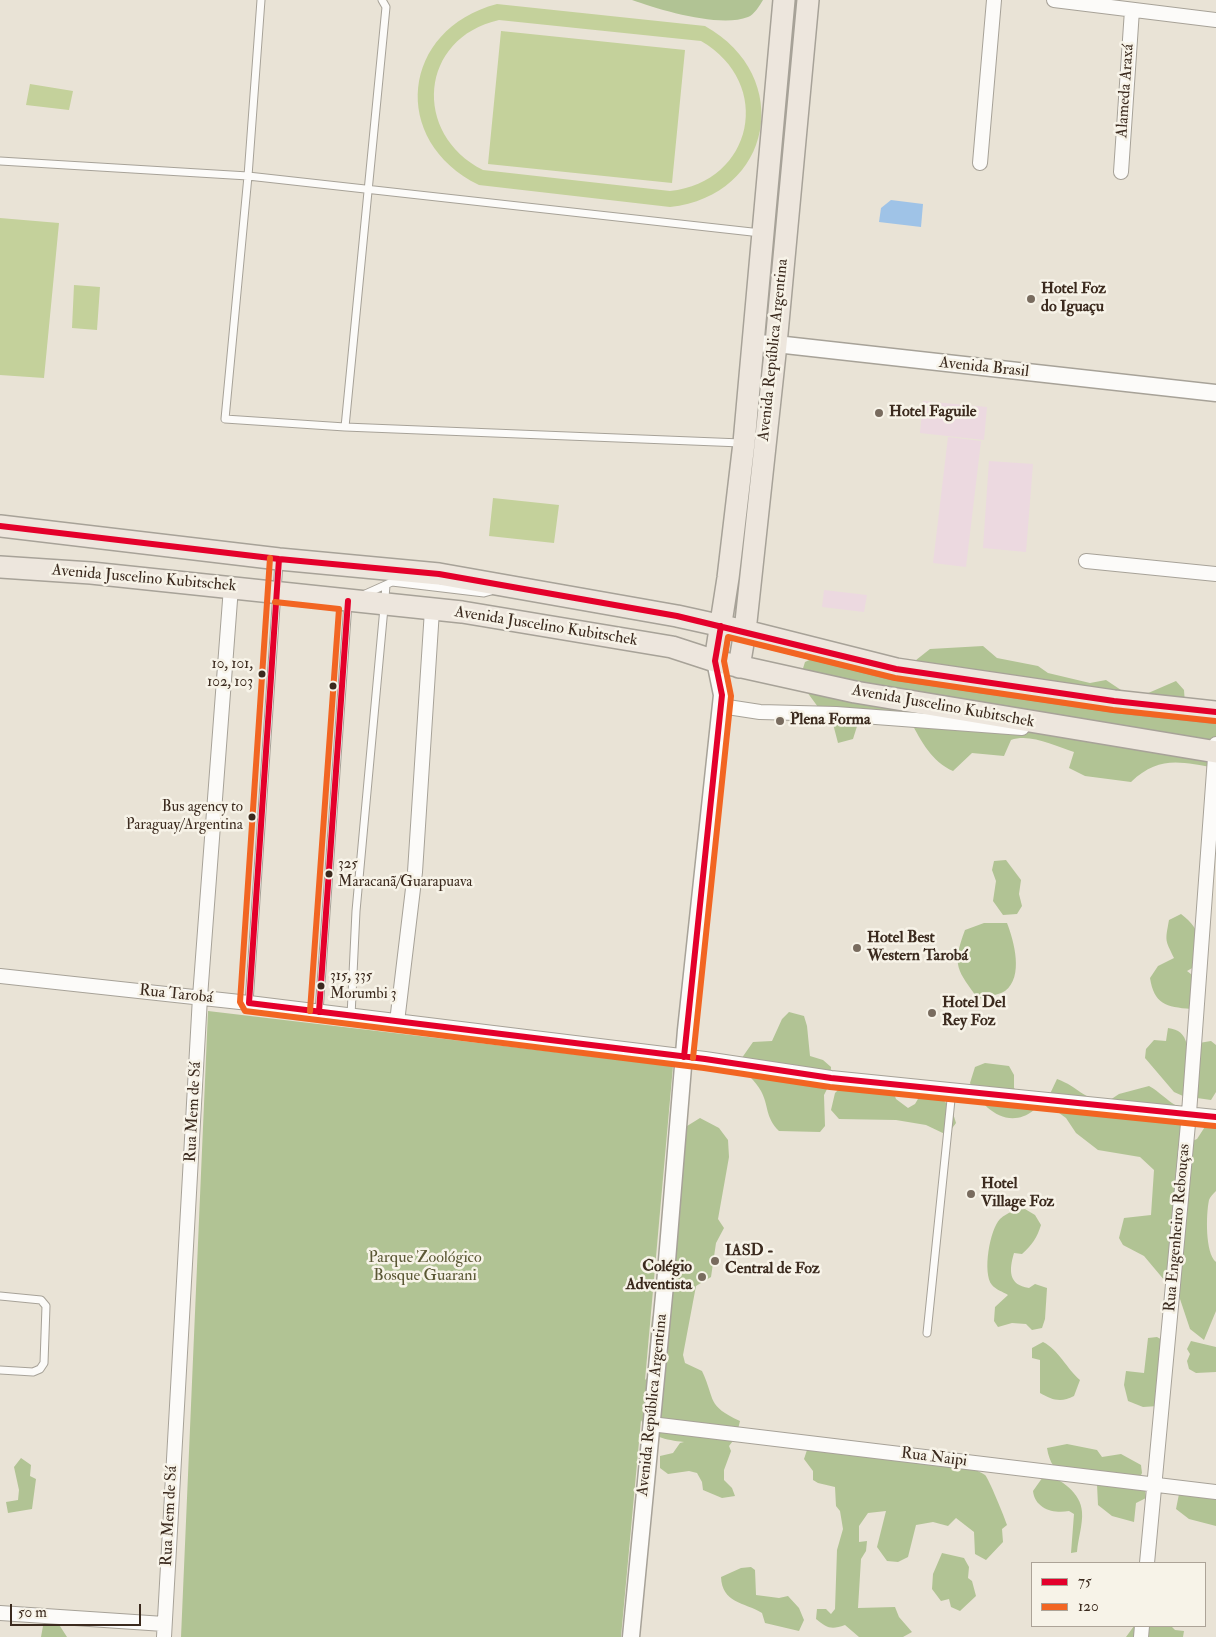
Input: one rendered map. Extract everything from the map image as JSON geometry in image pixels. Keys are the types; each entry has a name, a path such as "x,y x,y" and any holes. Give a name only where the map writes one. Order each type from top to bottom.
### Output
{"main road":[{"name":"Avenida República Argentina","path":"715,661 744,444 784,0"},
{"name":"Avenida República Argentina","path":"739,667 745,631 776,344 808,0"},
{"name":"Avenida Juscelino Kubitschek","path":"0,526 279,559 439,574 721,626 896,669 1085,698 1216,712"},
{"name":"Avenida Juscelino Kubitschek","path":"0,567 91,573 348,601 385,595 432,610 502,618 672,647 739,667 855,692 1085,732 1216,749"}],"street":[{"path":"980,163 994,0"},
{"path":"1054,0 1216,20"},
{"name":"Alameda Araxá","path":"1121,172 1132,10"},
{"name":"Avenida Brasil","path":"752,343 776,344 1216,394"},
{"path":"1086,561 1216,574"},
{"name":"Rua Mem de Sá","path":"164,1630 200,997 232,587"},
{"path":"397,1022 415,872 432,610"},
{"name":"Avenida República Argentina","path":"631,1637 684,1057 722,701 715,661"},
{"name":"Avenida República Argentina","path":"722,701 739,667"},
{"name":"Avenida Juscelino Kubitschek","path":"722,701 760,712 836,714 1085,732"},
{"name":"Rua Engenheiro Rebouças","path":"1147,1562 1189,1113 1216,749"},
{"name":"Rua Tarobá","path":"0,976 250,1003 684,1057 830,1078 1216,1117"},
{"name":"Rua Naipi","path":"651,1424 1216,1492"},
{"path":"0,1613 164,1630"}],"lane":[{"path":"261,0 248,176 226,419 345,427 744,444"},
{"path":"345,427 386,7 382,0"},
{"path":"0,161 248,176 763,234"},
{"path":"250,1003 279,559"},
{"path":"351,1016 356,911 385,595 392,582 484,593 512,586"},
{"path":"319,1012 348,601"},
{"path":"927,1333 952,1090"},
{"path":"0,1296 40,1300 46,1306 44,1364 40,1369 33,1372 0,1370"}],"shaded area":[{"path":"923,401 987,407 984,440 920,433"},
{"path":"948,437 981,441 966,567 933,563"},
{"path":"989,461 1033,464 1026,552 983,548"},
{"path":"824,590 867,595 864,612 822,607"}],"green space":[{"path":"632,0 763,0 757,10 748,17 736,20 722,20 674,13"},
{"path":"497,4 705,26 734,48 752,74 761,102 760,131 750,158 732,181 705,198 670,207 479,185 450,166 430,142 420,115 418,87 425,61 441,37 465,17","holes":["499,20 701,41 724,59 739,81 745,105 744,128 736,151 721,170 698,184 670,191 483,170 460,154 444,134 436,111 434,88 440,66 453,46 472,30"]},
{"path":"501,31 685,50 672,183 488,164"},
{"path":"30,84 73,91 69,110 26,105"},
{"path":"0,218 59,223 44,378 0,375"},
{"path":"74,285 100,287 97,330 72,328"},
{"path":"493,498 559,505 554,543 489,536"},
{"path":"983,646 997,658 1038,666 1048,673 1090,683 1106,680 1121,690 1139,697 1176,681 1184,690 1185,704 1216,711 1216,768 1181,763 1161,764 1141,773 1131,782 1085,776 1069,768 1074,752 1034,739 1018,738 1011,740 1004,756 972,753 953,771 933,757 911,722 859,720 853,739 838,743 832,720 826,718 799,681 805,662 822,654 911,664 930,649"},
{"path":"1006,860 1021,880 1019,894 1022,906 1017,914 1003,915 993,901 996,881 992,870 994,861"},
{"path":"1181,914 1193,926 1198,937 1194,967 1187,971 1196,978 1191,1009 1168,1005 1158,999 1150,978 1158,966 1174,958 1167,943 1169,920"},
{"path":"984,923 1007,923 1016,959 1016,968 1011,985 1005,991 978,999 961,974 958,952 965,930"},
{"name":"Parque Zoológico Bosque Guarani","path":"208,1011 673,1066 645,1380 647,1378 652,1318 665,1290 679,1131 700,1118 719,1128 728,1140 729,1157 718,1219 724,1228 716,1243 711,1277 696,1286 683,1355 685,1363 702,1371 717,1406 740,1421 736,1437 729,1446 731,1451 724,1470 724,1480 732,1488 735,1496 722,1498 703,1490 702,1482 697,1473 689,1471 668,1474 660,1468 660,1456 673,1453 680,1443 684,1442 665,1439 653,1434 644,1426 641,1420 621,1637 181,1637"},
{"path":"789,1012 804,1016 810,1056 823,1060 831,1067 830,1083 824,1095 825,1126 820,1132 779,1131 771,1121 761,1091 739,1062 753,1042 772,1041 782,1019"},
{"path":"1168,1028 1180,1033 1187,1045 1211,1041 1216,1045 1216,1092 1211,1100 1183,1096 1174,1092 1145,1058 1146,1049 1154,1040 1166,1041"},
{"path":"985,1063 1009,1066 1014,1075 1014,1088 1034,1110 1024,1116 1015,1118 996,1114 988,1108 981,1101 970,1083 975,1067"},
{"path":"1057,1079 1086,1096 1107,1102 1119,1094 1149,1086 1177,1106 1190,1142 1197,1139 1210,1119 1216,1119 1216,1191 1209,1200 1207,1223 1208,1242 1212,1257 1216,1262 1216,1311 1204,1340 1190,1329 1177,1290 1165,1281 1144,1256 1123,1245 1119,1238 1124,1218 1151,1215 1154,1170 1140,1157 1098,1150 1076,1133 1066,1118 1055,1110 1049,1096"},
{"path":"844,1084 891,1085 896,1099 908,1108 915,1104 922,1092 935,1090 952,1110 956,1123 947,1135 926,1125 896,1120 839,1119 831,1110 835,1093"},
{"path":"1025,1209 1035,1215 1041,1225 1036,1238 1029,1248 1022,1254 1014,1253 1011,1271 1017,1284 1029,1288 1035,1284 1047,1288 1045,1319 1042,1328 1032,1330 1026,1324 1012,1323 998,1327 994,1321 995,1307 1008,1295 992,1285 988,1271 988,1251 996,1224 1009,1213"},
{"path":"1157,1337 1164,1341 1158,1406 1143,1407 1128,1401 1124,1385 1126,1371 1144,1373 1148,1338"},
{"path":"1191,1341 1216,1347 1216,1372 1196,1373 1189,1369 1187,1361 1190,1354 1187,1349"},
{"path":"1043,1342 1058,1354 1080,1380 1074,1396 1057,1400 1040,1393 1040,1360 1032,1358 1032,1348"},
{"path":"1067,1444 1097,1450 1102,1457 1121,1454 1141,1465 1142,1473 1137,1483 1145,1490 1146,1498 1136,1503 1134,1522 1112,1516 1098,1505 1097,1484 1064,1475 1053,1466 1047,1448"},
{"path":"808,1447 975,1469 987,1477 1006,1521 1007,1525 1002,1529 1003,1542 986,1560 975,1554 974,1532 956,1518 948,1526 933,1522 916,1525 908,1557 898,1562 887,1561 877,1547 886,1511 868,1513 859,1526 859,1542 867,1541 866,1551 861,1559 858,1608 895,1607 899,1617 912,1632 903,1637 859,1637 845,1625 833,1628 826,1626 816,1619 817,1609 826,1609 831,1614 835,1609 837,1550 843,1529 840,1511 836,1506 835,1487 813,1480 813,1471 804,1459"},
{"path":"21,1458 31,1465 30,1476 36,1479 32,1509 8,1513 6,1502 18,1500 19,1490 14,1467"},
{"path":"1045,1474 1057,1479 1069,1488 1081,1505 1082,1521 1077,1552 1071,1553 1074,1514 1069,1511 1052,1511 1037,1502 1033,1491"},
{"path":"1179,1494 1216,1494 1216,1526 1189,1519 1176,1509"},
{"path":"942,1553 964,1558 969,1567 968,1578 972,1581 976,1596 960,1611 951,1607 949,1599 941,1601 932,1589 933,1574"},
{"path":"751,1567 755,1570 756,1595 779,1598 788,1596 799,1608 804,1620 799,1631 765,1623 762,1613 735,1601 725,1592 721,1577 741,1568"},
{"path":"58,1623 67,1637 41,1637 43,1626"},
{"path":"1133,1627 1172,1627 1175,1630 1184,1631 1183,1637 1126,1637"}],"water":[{"path":"891,200 923,204 921,227 879,222 881,208"}],"transit line":[{"name":"75","path":"0,526 279,559 439,574 677,616 896,669 1114,701 1216,712"},
{"name":"120","path":"270,558 240,1002 245,1011 704,1068 830,1087 1215,1126"},
{"name":"75","path":"279,559 249,1003 705,1059 831,1078 1216,1117"},
{"name":"75","path":"319,1012 348,601"},
{"name":"120","path":"275,602 339,609 310,1011"},
{"name":"75","path":"684,1057 722,695 715,661 721,626"},
{"name":"120","path":"693,1058 731,696 724,661 728,637 895,678 1113,710 1215,721"}],"place":[{"name":"Hotel Foz do Iguaçu","path":"1031,299"},
{"name":"Hotel Faguile","path":"879,413"},
{"name":"10, 101, 102, 103","path":"262,674"},
{"name":"Plena Forma","path":"780,721"},
{"name":"Bus agency to Paraguay/Argentina","path":"252,817"},
{"name":"325 Maracanã/Guarapuava","path":"329,874"},
{"name":"Hotel Best Western Tarobá","path":"857,948"},
{"name":"315, 335 Morumbi 3","path":"321,986"},
{"name":"Hotel Del Rey Foz","path":"932,1013"},
{"name":"Hotel Village Foz","path":"971,1194"},
{"name":"IASD - Central de Foz","path":"715,1261"},
{"name":"Colégio Adventista","path":"702,1277"}]}
